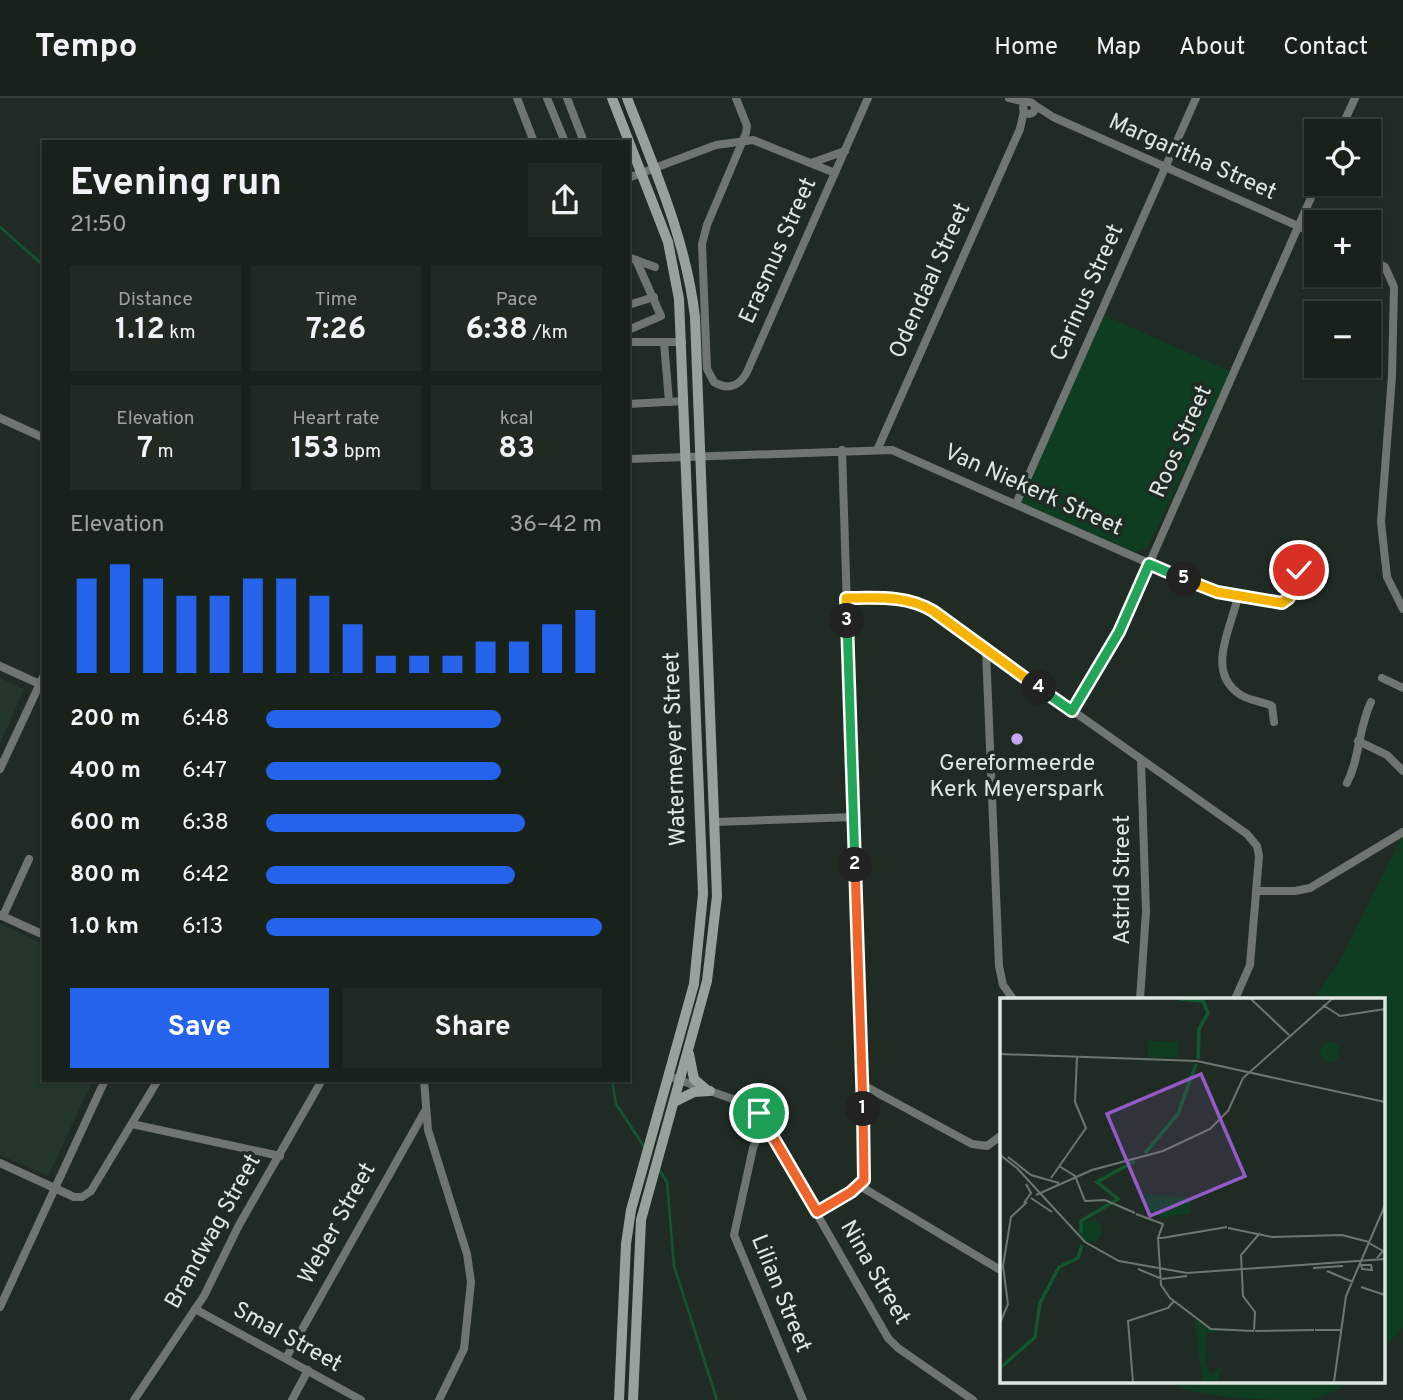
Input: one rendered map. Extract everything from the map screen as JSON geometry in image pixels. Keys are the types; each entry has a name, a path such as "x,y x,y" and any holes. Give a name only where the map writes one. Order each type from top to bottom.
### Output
{"main road":[{"name":"Watermeyer Street","path":"612,98 628,140"},
{"name":"Watermeyer Street","path":"627,98 688,267 695,317 715,822 716,924 707,981 650,1181 638,1252 633,1400"},
{"name":"Watermeyer Street","path":"619,1400 626,1244 641,1168 694,984 702,922 682,342 675,270 668,242 630,145"},
{"path":"690,1045 691,1071 709,1091"},
{"path":"674,1102 694,1092 709,1091"}],"street":[{"path":"517,98 533,140"},
{"path":"547,98 566,140"},
{"path":"567,98 583,139"},
{"path":"736,98 747,126 744,141"},
{"name":"Erasmus Street","path":"744,141 703,236 708,372 712,380 722,386 734,386 742,380 868,98"},
{"name":"Margaritha Street","path":"1010,98 1304,228"},
{"name":"Carinus Street","path":"1016,504 1196,98"},
{"path":"1345,119 1355,98"},
{"name":"Odendaal Street","path":"878,449 1030,105"},
{"path":"630,177 716,145 744,141 763,142 835,173"},
{"path":"811,163 845,151"},
{"name":"Roos Street","path":"1072,711 1119,632 1312,196"},
{"path":"632,258 655,267"},
{"path":"630,329 661,316 654,297 632,258"},
{"path":"1381,265 1385,267 1394,287 1392,376 1381,522 1387,577 1403,609"},
{"path":"630,304 654,297"},
{"path":"630,342 682,342"},
{"path":"664,342 669,402"},
{"path":"630,404 684,401"},
{"path":"0,418 42,437"},
{"name":"Van Niekerk Street","path":"630,459 878,449 896,452 1205,588 1238,596 1285,602 1301,567 1318,563"},
{"path":"817,1212 860,1186 866,1169 842,450"},
{"path":"1238,596 1220,658 1235,690 1272,706 1274,722"},
{"path":"846,598 893,598 933,611 1252,839 1259,856 1249,967 1235,998"},
{"path":"986,650 999,967 1003,985 1012,998"},
{"path":"0,666 42,682 0,769"},
{"path":"1382,678 1403,688"},
{"path":"1347,783 1354,768 1358,741 1371,702"},
{"path":"1358,741 1387,755 1403,771"},
{"name":"Astrid Street","path":"1140,998 1146,912 1141,760"},
{"path":"715,822 854,817"},
{"path":"1256,891 1295,891 1310,888 1403,832"},
{"path":"29,859 2,916 42,935"},
{"name":"Nina Street","path":"668,1076 751,1107 764,1121 890,1340 973,1400"},
{"path":"0,1307 104,1082"},
{"path":"0,1163 75,1198 85,1196 91,1191 157,1082"},
{"name":"Brandwag Street","path":"134,1400 195,1309 321,1082"},
{"path":"424,1082 425,1110 431,1142 467,1254 471,1282 464,1349 439,1400"},
{"path":"863,1085 972,1144 987,1146 1000,1136"},
{"name":"Weber Street","path":"286,1358 425,1110"},
{"name":"Lilian Street","path":"764,1121 753,1148 734,1235 803,1400"},
{"path":"132,1124 279,1156"},
{"path":"860,1186 1000,1269"},
{"name":"Smal Street","path":"195,1309 361,1400"},
{"path":"292,1400 308,1370"}],"shaded area":[{"path":"0,678 24,689 0,743"},
{"path":"0,923 42,943 42,1082 92,1082 48,1176 0,1155"}],"green space":[{"path":"1104,315 1231,372 1148,547 1135,552 1020,502"},
{"path":"1403,835 1403,1327 1386,1346 1386,998 1315,998 1340,961"},
{"path":"1171,1382 1351,1382 1308,1400 1215,1395 1180,1387"}],"waterway":[{"path":"0,227 42,264"},
{"path":"612,1082 616,1104 645,1148"},
{"path":"658,1168 667,1182 674,1266 717,1400"}],"place":[{"name":"Gereformeerde Kerk Meyerspark","path":"1017,739"}],"route":[{"path":"759,1113 817,1212 860,1186 866,1169 846,598 905,599 926,607 1072,711 1119,632 1149,564 1217,592 1282,603 1289,598 1299,570"}]}
